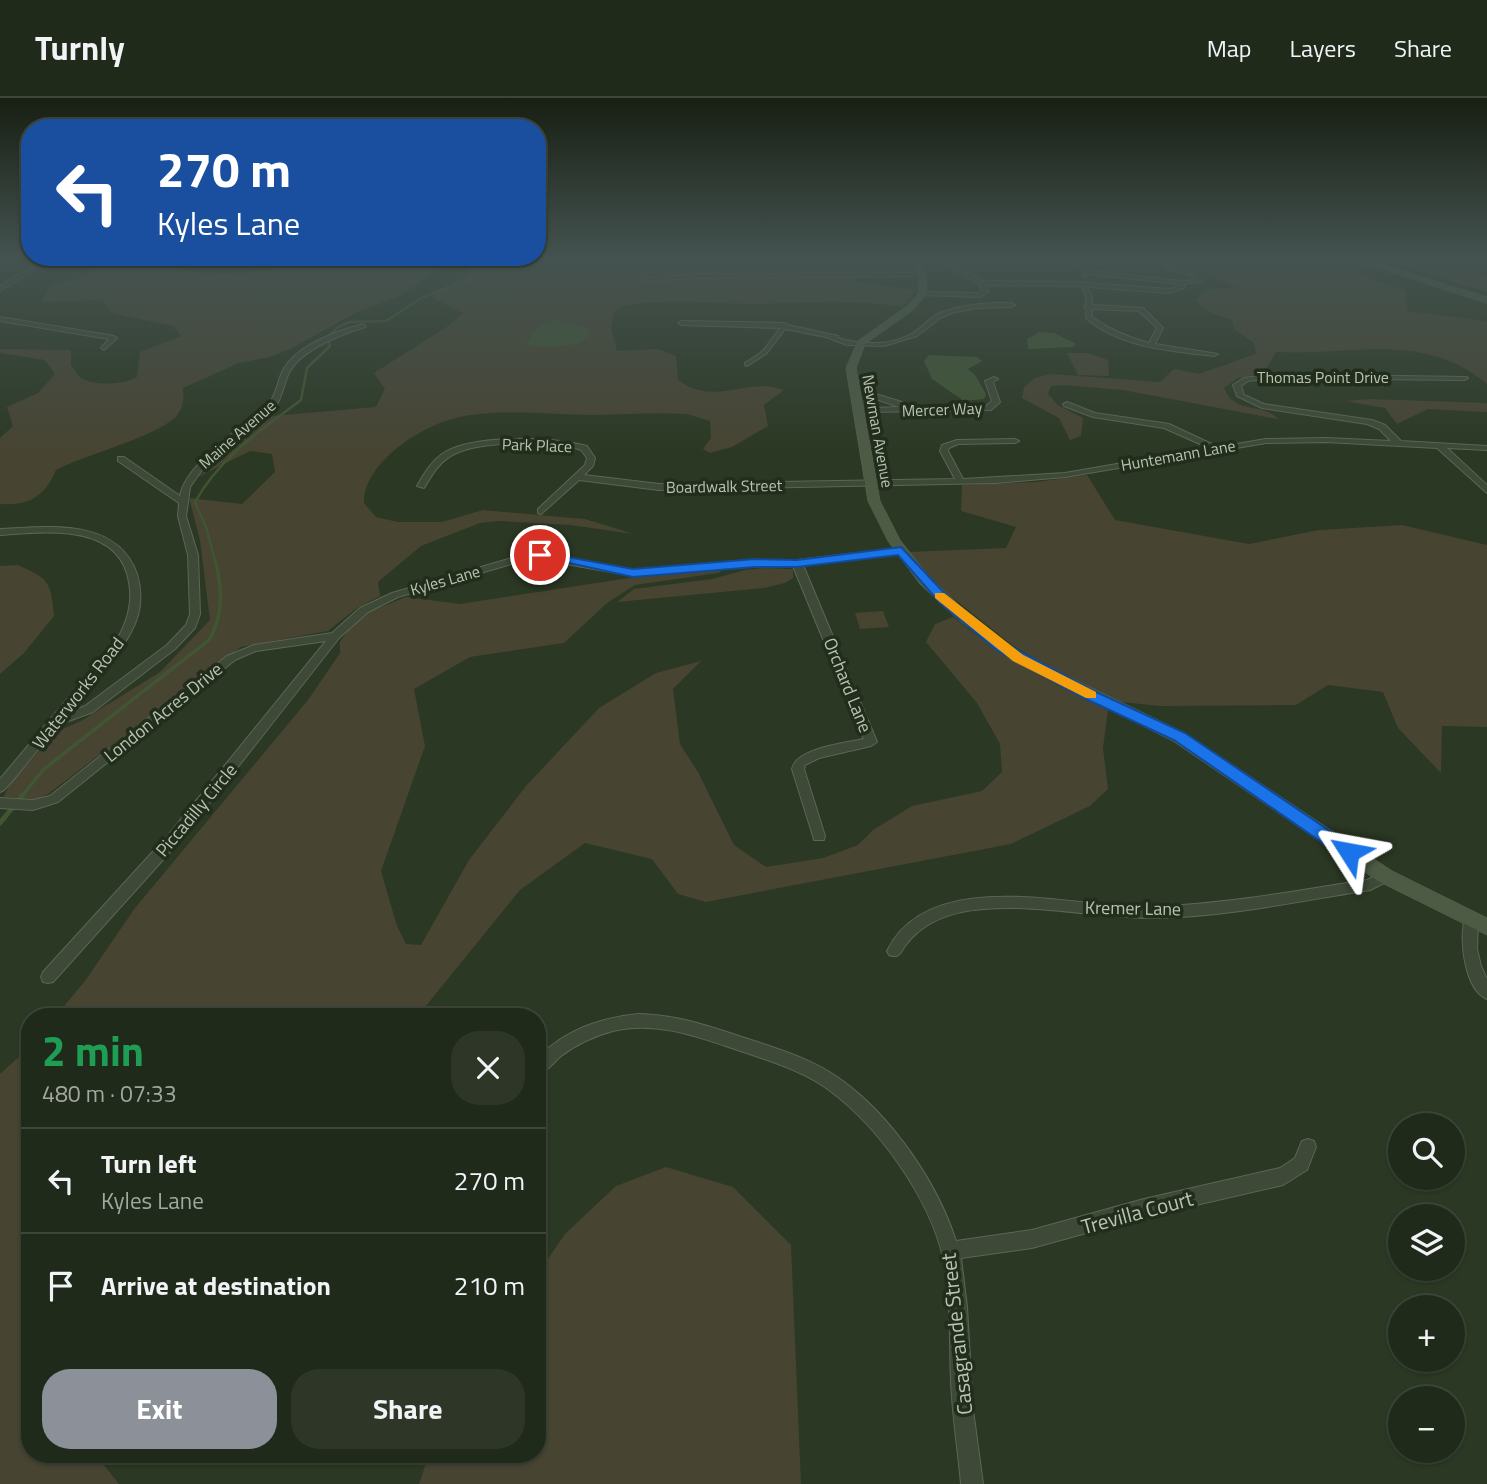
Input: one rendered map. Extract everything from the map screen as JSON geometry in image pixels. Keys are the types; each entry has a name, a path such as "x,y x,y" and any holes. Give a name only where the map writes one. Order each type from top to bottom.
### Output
{"street":[{"path":"28,324 114,338 104,348"},
{"path":"705,324 785,326 855,343 886,344 905,339 928,324"},
{"path":"855,343 885,324"},
{"path":"1096,324 1101,328 1152,344 1215,354"},
{"path":"1152,344 1160,328 1156,324"},
{"name":"Maine Avenue","path":"182,501 194,472 271,407 279,397 285,374 294,360 329,340 363,326"},
{"path":"747,364 765,352 785,326"},
{"name":"Newman Avenue","path":"855,343 851,368 863,412 869,483 882,521 901,551 944,600 1011,653 1180,737 1385,876 1487,927"},
{"name":"Thomas Point Drive","path":"1398,443 1382,427 1369,422 1262,406 1241,396 1237,385 1245,379 1264,376 1464,378"},
{"name":"Mercer Way","path":"863,412 988,408 996,402 989,381 994,379"},
{"path":"863,412 872,395 899,404 904,410"},
{"path":"1067,404 1093,415 1166,426 1215,448"},
{"name":"Huntemann Lane","path":"869,483 1065,475 1215,448 1306,439 1487,448"},
{"path":"960,481 944,451 949,443 1016,441"},
{"name":"Park Place","path":"421,486 440,458 459,448 484,443 580,447 588,452 591,462 579,477 541,511"},
{"path":"1440,446 1487,490"},
{"path":"55,722 89,709 172,647 191,626 195,614 193,555 182,516 182,501 121,459"},
{"name":"Boardwalk Street","path":"579,477 659,487 869,483"},
{"name":"Waterworks Road","path":"0,532 58,530 95,536 122,551 131,568 136,600 132,618 114,651 0,787"},
{"name":"Kyles Lane","path":"335,636 364,610 396,595 531,555 633,573 755,563 797,564 901,551"},
{"name":"Orchard Lane","path":"797,564 871,742 816,754 799,762 798,769 819,836"},
{"name":"London Acres Drive","path":"1,803 33,805 54,799 242,652 335,636"},
{"name":"Piccadilly Circle","path":"48,977 174,838 335,636"},
{"name":"Kremer Lane","path":"894,951 916,925 954,908 970,905 1026,904 1160,912 1370,885 1385,876"},
{"path":"1471,919 1469,957 1472,970 1487,992"},
{"name":"Casagrande Street","path":"546,1062 579,1036 608,1024 644,1020 682,1023 802,1068 834,1084 876,1123 919,1180 950,1251 957,1303 961,1399 972,1484"},
{"name":"Trevilla Court","path":"950,1251 1032,1239 1143,1208 1283,1176 1301,1164 1308,1147"}],"shaded area":[{"path":"163,324 336,324 290,349 270,357 239,363 183,388 181,408 170,422 157,430 56,470 47,487 35,498 20,503 0,504 0,438 13,426 7,407 38,393 55,374 45,360 0,353 0,349 71,350 71,365 81,378 93,382 117,383 137,377 140,352 181,336 174,326"},
{"path":"451,324 612,324 617,351 658,349 676,356 678,380 692,388 719,392 771,386 784,390 764,405 768,426 732,447 710,453 703,449 711,438 710,421 687,414 489,413 456,418 426,429 396,449 373,474 366,488 364,503 376,517 398,522 442,522 483,510 585,519 634,534 570,525 499,521 480,523 421,546 378,582 380,596 357,608 328,631 241,647 48,794 37,799 4,797 9,785 56,732 81,721 160,672 210,620 200,540 189,498 242,504 275,472 272,454 250,451 196,478 272,416 376,407 385,389 374,373"},
{"path":"541,324 573,324 590,328 588,336 576,344 532,346 527,343"},
{"path":"1233,324 1487,324 1487,384 1463,367 1412,351 1386,349 1276,352 1264,373 1238,378 1224,388 1235,402 1265,411 1278,419 1123,390 1051,386 1048,394 1058,405 1083,418 1081,436 1070,440 1059,418 1022,398 1024,387 1035,378 1051,374 1160,382 1174,369 1199,374 1256,354 1254,343 1234,329"},
{"path":"1039,332 1054,333 1075,343 1074,347 1028,349 1027,339"},
{"path":"1067,353 1087,353 1108,360 1109,376 1078,375"},
{"path":"929,355 977,357 982,361 968,369 975,375 986,394 984,399 964,401 932,379 924,361"},
{"path":"1371,399 1487,403 1487,412 1428,409 1397,424 1385,408 1345,401"},
{"path":"1087,475 1115,520 1249,544 1319,530 1402,525 1487,545 1487,727 1442,726 1441,773 1398,728 1383,692 1328,685 1296,705 1160,706 1121,702 1062,675 1012,645 933,582 909,552 1006,548 1016,527 961,511 962,485 1036,482"},
{"path":"18,565 36,574 46,583 54,616 24,653 0,674 0,566"},
{"path":"793,569 793,578 785,583 764,588 617,602 634,589 712,579 745,570"},
{"path":"718,570 721,572 635,585 607,603 564,643 470,657 414,689 425,746 381,871 397,926 406,944 421,945 469,860 526,786 599,708 656,673 701,661 673,689 680,744 698,772 734,845 766,867 823,858 858,845 873,830 912,806 982,791 1002,772 1000,744 977,703 926,642 935,624 953,617 1028,668 1108,710 1103,748 1108,789 1090,806 1011,844 706,902 678,894 652,859 585,843 520,890 424,1008 62,1008 85,981 135,908 308,700 340,653 340,642 349,629 369,612 406,597 460,604 629,578"},
{"path":"883,611 889,627 860,629 855,613"},
{"path":"21,1055 21,1463 102,1463 119,1484 0,1484 0,1074"},
{"path":"666,1167 733,1187 791,1245 801,1484 419,1484 426,1463 546,1463 546,1262 565,1234 616,1186"}],"waterway":[{"path":"217,568 206,527 195,502 216,471 242,445 301,400 307,368 330,346 328,337 346,324"},
{"path":"21,797 44,769 209,640 217,622 220,605 217,567"},
{"path":"0,823 23,795"}],"slow traffic":[{"path":"940,596 1018,658 1091,695"}],"route":[{"path":"540,555 633,573 755,563 797,564 901,551 944,600 1003,648 1089,694 1180,737 1349,852"}]}
